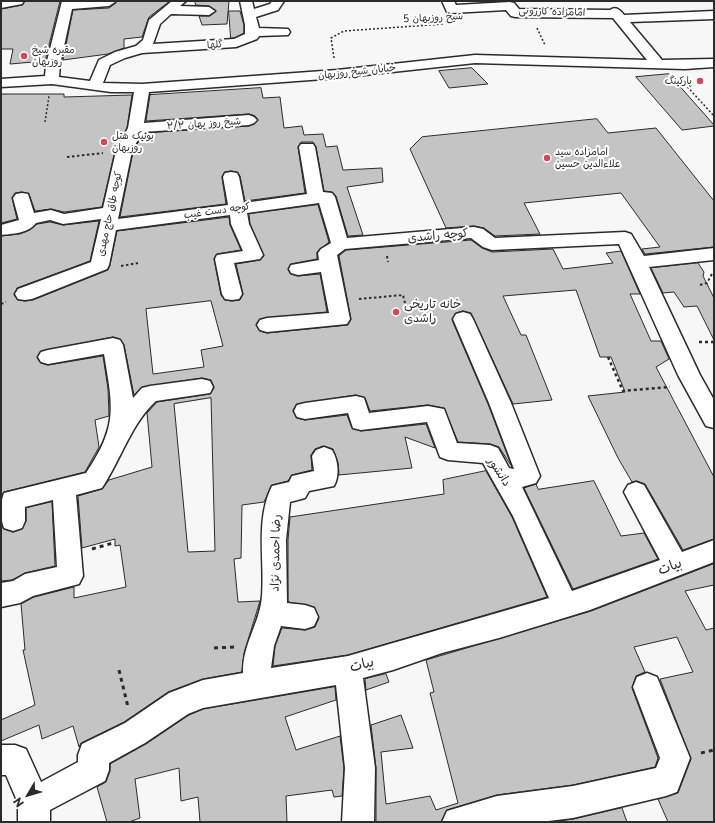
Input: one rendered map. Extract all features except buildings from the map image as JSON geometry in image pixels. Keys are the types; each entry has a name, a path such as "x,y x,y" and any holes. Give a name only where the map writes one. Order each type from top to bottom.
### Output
{"street":[{"path":"2,3 18,1"},
{"path":"141,49 149,41 154,23 180,1"},
{"path":"246,1 252,32 283,32"},
{"path":"249,15 274,7 278,1"},
{"name":"امامزاده کازرونی","path":"448,1 451,9 510,6 515,13 619,17 713,16"},
{"path":"611,1 619,17 662,64"},
{"path":"52,80 53,65 67,3 109,2"},
{"path":"168,10 209,11"},
{"path":"536,28 555,26 546,13"},
{"path":"223,30 230,50"},
{"name":"گلها","path":"95,86 104,63 120,55 141,49 230,50 236,43 252,36 252,32"},
{"name":"خیابان شیخ روزبهان","path":"1,83 52,80 111,88 142,88 337,74 476,59 662,64 714,63"},
{"name":"کوچه طاق حاج مهدی","path":"25,294 100,265 124,151 136,128 142,88"},
{"name":"شیخ روز بهان ۲/۲","path":"136,128 249,120"},
{"path":"267,325 340,319 326,253 335,249 340,244 321,197 307,147"},
{"path":"231,177 240,224 254,255 224,259 232,294"},
{"name":"کوچه دست غیب","path":"28,219 51,215 63,218 109,219 237,208 321,197"},
{"path":"1,230 15,228 28,222 22,198"},
{"name":"کوچه راشدی","path":"340,244 474,232 480,234 487,242 492,244 568,242 625,238 638,262"},
{"path":"714,254 638,262 692,381 714,420"},
{"path":"298,269 329,265"},
{"path":"463,319 500,403 528,476 506,480"},
{"path":"13,521 13,500 94,481 116,443 120,430 123,409 113,345 48,357"},
{"path":"120,430 144,399 150,394 202,387"},
{"name":"دانشور","path":"305,411 356,404 361,422 428,414 436,416 448,451 490,454 501,475 506,480 565,604"},
{"name":"رضا احمدی نژاد","path":"258,685 257,663 260,646 272,613 275,596 274,540 276,509 280,493 297,491 300,483 326,479 324,456"},
{"path":"1,595 20,591 25,586 70,576 64,489"},
{"path":"636,492 654,528 676,565"},
{"name":"بیات","path":"34,812 94,770 93,755 136,733 179,702 203,694 348,669 393,657 442,640 499,626 565,604 590,598 714,550"},
{"path":"272,613 305,617"},
{"path":"348,669 360,768 358,822"},
{"path":"458,822 499,817 666,781 675,758 647,687"},
{"path":"1,760 15,760 34,812"}],"path":[{"name":"شیخ روزبهان 5","path":"337,74 331,38 344,31 446,23"},
{"path":"536,28 553,60"},
{"path":"662,64 714,116"},
{"path":"45,122 52,80"},
{"path":"67,157 124,151"},
{"path":"700,285 707,283 714,270"},
{"path":"337,301 403,295 408,315"},
{"path":"608,356 623,391 692,381"},
{"path":"119,670 136,733"}],"place":[{"name":"مقبره شیخ روزبهان","path":"24,56"},
{"name":"پارکینگ","path":"700,81"},
{"name":"بوتیک هتل روزبهان","path":"104,142"},
{"name":"امامزاده سید علاءالدین حسین","path":"547,158"},
{"name":"خانه تاریخی راشدی","path":"396,312"}]}
